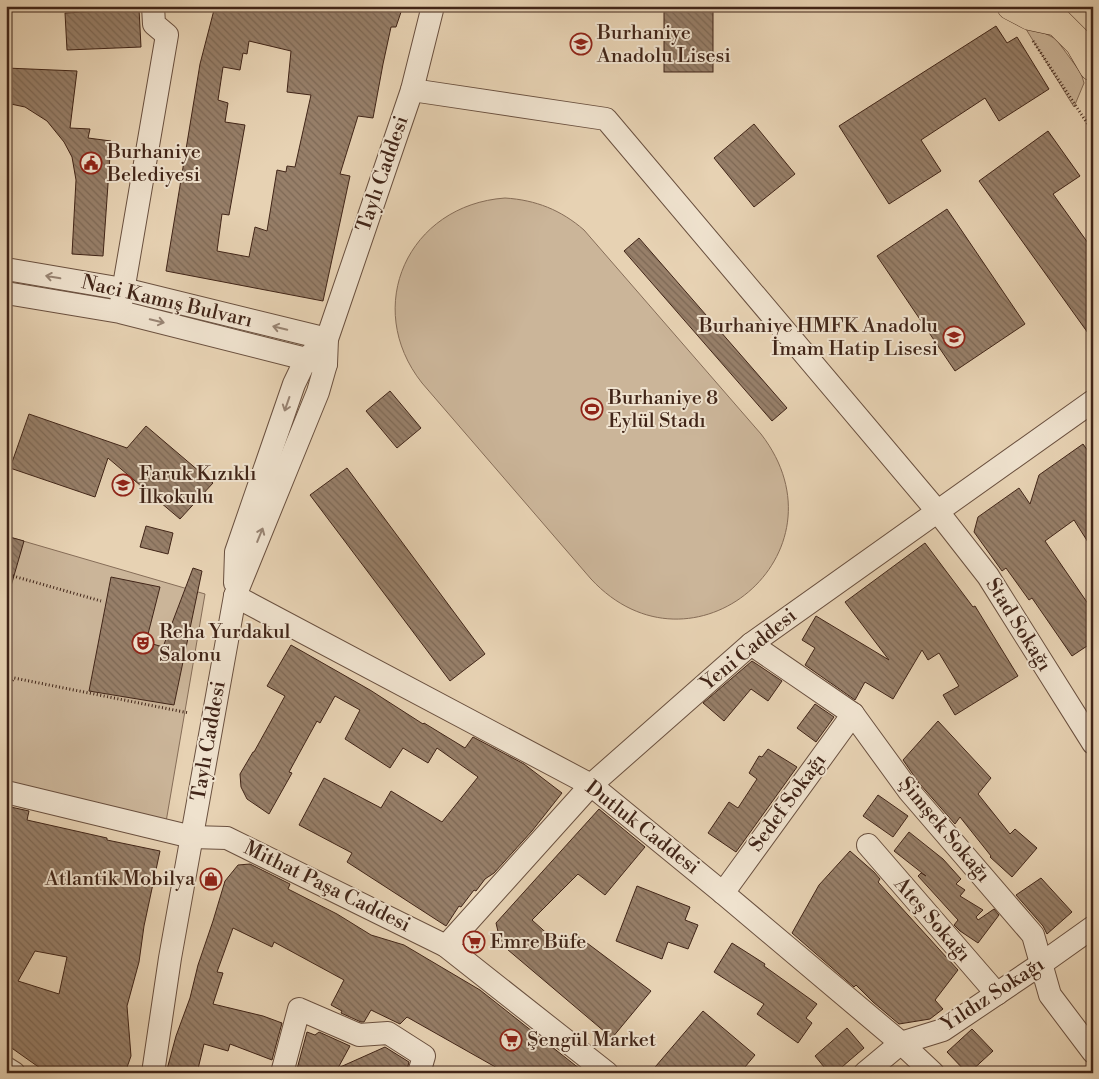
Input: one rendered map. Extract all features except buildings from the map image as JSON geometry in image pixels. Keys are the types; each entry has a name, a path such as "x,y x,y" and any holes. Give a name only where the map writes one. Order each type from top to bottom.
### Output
{"main road":[{"path":"1011,6 1030,16 1058,14 1093,66"}],"street":[{"path":"120,312 168,35 154,24 152,6"},
{"name":"Taylı Caddesi","path":"152,1073 170,958 235,596 236,552 294,384 316,362 327,339 412,90 433,6"},
{"name":"Stad Sokağı","path":"412,90 606,119 938,512 988,576 1093,743"},
{"name":"Naci Kamış Bulvarı","path":"6,269 123,289 327,339"},
{"name":"Naci Kamış Bulvarı","path":"6,293 120,312 316,362"},
{"name":"Yeni Caddesi","path":"446,946 591,785 751,644 1092,404"},
{"name":"Dutluk Caddesi","path":"235,596 591,785 723,893 901,1043 933,1073"},
{"name":"Şimşek Sokağı","path":"751,644 853,714 909,790 1033,934 1050,995 1093,1052"},
{"name":"Sedef Sokağı","path":"723,893 853,714"},
{"name":"Mithat Paşa Caddesi","path":"6,792 192,837 226,838 446,946 607,1073"},
{"name":"Ateş Sokağı","path":"868,845 997,994"},
{"name":"Yıldız Sokağı","path":"865,1073 901,1043 944,1030 1093,927"},
{"path":"282,1073 299,1009 359,1035 388,1033 424,1056 419,1073"},
{"path":"6,1068 14,1073"}],"path":[{"path":"1058,14 1030,36 1093,132"},
{"path":"6,574 101,601"},
{"path":"6,689 14,678 189,713"}],"shaded area":[{"path":"1021,21 1056,39 1081,73 1084,83 1074,107"},
{"name":"Burhaniye 8 Eylül Stadı","path":"505,198 527,201 548,207 584,230 761,434 784,479 787,522 774,561 748,592 713,612 673,619 631,609 591,579 422,383 404,354 396,323 396,293 405,265 420,240 443,219 471,205"},
{"path":"6,536 205,594 166,822 6,782"}],"place":[{"name":"Burhaniye Anadolu Lisesi","path":"581,44"},
{"name":"Burhaniye Belediyesi","path":"91,163"},
{"name":"Burhaniye HMFK Anadolu İmam Hatip Lisesi","path":"954,337"},
{"name":"Burhaniye 8 Eylül Stadı","path":"592,409"},
{"name":"Faruk Kızıklı İlkokulu","path":"123,485"},
{"name":"Reha Yurdakul Salonu","path":"143,643"},
{"name":"Atlantik Mobilya","path":"211,879"},
{"name":"Emre Büfe","path":"474,942"},
{"name":"Şengül Market","path":"511,1040"}]}
